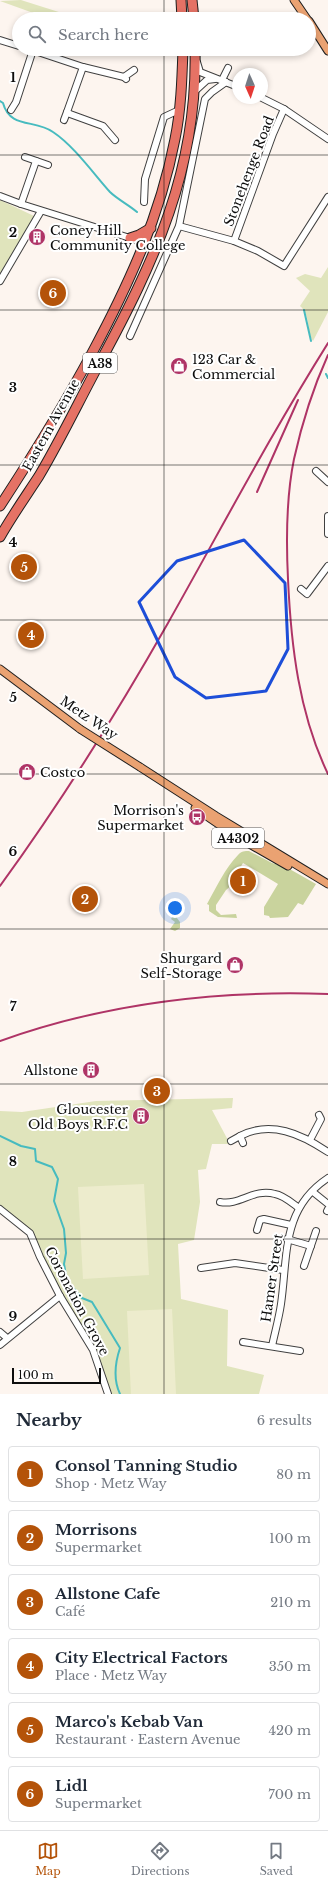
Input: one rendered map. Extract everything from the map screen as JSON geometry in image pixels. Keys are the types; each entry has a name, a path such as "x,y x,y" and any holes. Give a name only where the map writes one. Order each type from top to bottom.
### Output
{"highway":[{"path":"181,0 182,12"},
{"path":"192,0 193,12"},
{"name":"Eastern Avenue","path":"0,506 61,409 116,306 145,244 169,164 179,110 183,56"},
{"name":"Eastern Avenue","path":"0,537 50,454 128,311 156,250 168,220 183,166 195,91 195,56"},
{"path":"130,238 151,228"},
{"path":"145,244 156,250"}],"main road":[{"path":"294,0 302,12"},
{"path":"316,32 328,51"},
{"name":"Metz Way","path":"0,669 80,729 317,879 328,884"}],"street":[{"path":"0,40 12,44"},
{"path":"11,110 16,102 29,56"},
{"path":"49,56 125,78 134,70"},
{"path":"196,56 200,72 232,84"},
{"path":"64,120 83,67"},
{"path":"130,336 179,226 201,128 204,102 208,95 224,81 228,68"},
{"path":"195,91 207,80 215,79"},
{"path":"268,101 284,109 328,139"},
{"path":"16,102 21,107"},
{"name":"Stonehenge Road","path":"234,241 284,109"},
{"path":"144,202 145,179 164,117 179,110"},
{"path":"67,112 91,124 103,126 115,140"},
{"path":"25,157 48,165"},
{"path":"21,204 36,161"},
{"path":"0,196 145,244"},
{"path":"179,226 234,241 258,251 284,266 328,197"},
{"path":"0,281 42,211"},
{"path":"316,471 328,482"},
{"path":"328,516 328,534"},
{"path":"302,589 309,596 328,566"},
{"path":"310,1140 322,1119"},
{"path":"231,1141 252,1130 278,1129 310,1140 328,1152"},
{"path":"240,1136 243,1143"},
{"name":"Hamer Street","path":"272,1346 281,1304 287,1238 291,1225 299,1208 328,1178"},
{"path":"224,1204 235,1202 260,1192 276,1194 299,1208"},
{"path":"313,1192 328,1204"},
{"name":"Coronation Grove","path":"0,1209 30,1233 40,1257 60,1296 93,1350 108,1394"},
{"path":"258,1230 260,1220 264,1219 291,1225"},
{"path":"304,1266 316,1231"},
{"path":"287,1238 311,1246"},
{"path":"201,1268 235,1263 283,1270"},
{"path":"209,1267 210,1275"},
{"path":"0,1345 60,1296"},
{"path":"274,1303 281,1304"},
{"path":"0,1332 7,1338"},
{"path":"243,1342 300,1351"}],"highlighted area":[{"path":"244,540 285,583 288,649 266,691 206,698 175,677 139,602 177,561"}],"green space":[{"path":"21,0 59,12 31,12 0,1"},
{"path":"0,200 34,216 0,275"},
{"path":"328,267 328,312 313,341 306,314 300,306 310,291 296,278 305,274 321,278"},
{"path":"249,851 272,863 286,867 316,884 303,905 298,903 288,917 270,918 269,916 264,915 264,907 278,884 243,863 232,881 232,885 226,890 216,905 216,910 221,915 236,914 237,918 218,917 209,911 209,905 207,904 233,860 239,854"},
{"path":"174,914 180,922 180,928 175,931 170,929 175,922 171,919"},
{"path":"233,1098 232,1108 212,1110 230,1144 212,1144 206,1169 198,1170 200,1202 194,1240 178,1244 181,1299 228,1310 227,1366 264,1375 259,1394 108,1394 93,1350 60,1296 30,1233 0,1209 0,1111 22,1112 96,1101"},
{"path":"144,1184 149,1275 83,1279 78,1187"},
{"path":"172,1309 176,1394 131,1394 127,1311"}],"waterway":[{"path":"0,101 3,103 6,111 11,117 46,128 61,138 76,152 110,192 137,212"},
{"path":"304,310 311,341"},
{"path":"326,374 328,378"},
{"path":"0,1136 21,1146 35,1149 36,1161 52,1167 58,1179 54,1201 64,1229 66,1253 64,1264 67,1281 82,1298 92,1302 120,1348 116,1371 116,1383 120,1394"}],"railway":[{"path":"0,886 67,790 129,690 266,447 328,343"},
{"path":"328,355 308,406 294,459 289,489 287,534 289,604 298,679 310,728 328,774"},
{"path":"257,492 298,400"},
{"path":"0,1041 80,1017 121,1008 162,1002 244,994 328,994"}],"place":[{"name":"Coney Hill Community College","path":"37,237"},
{"name":"Lidl","path":"53,293"},
{"name":"123 Car & Commercial","path":"179,366"},
{"name":"Marco's Kebab Van","path":"24,567"},
{"name":"City Electrical Factors","path":"31,635"},
{"name":"Costco","path":"27,772"},
{"name":"Morrison's Supermarket","path":"197,817"},
{"name":"Consol Tanning Studio","path":"243,881"},
{"name":"Morrisons","path":"85,899"},
{"name":"Shurgard Self-Storage","path":"235,965"},
{"name":"Allstone","path":"91,1070"},
{"name":"Allstone Cafe","path":"157,1091"},
{"name":"Gloucester Old Boys R.F.C","path":"141,1116"}]}
